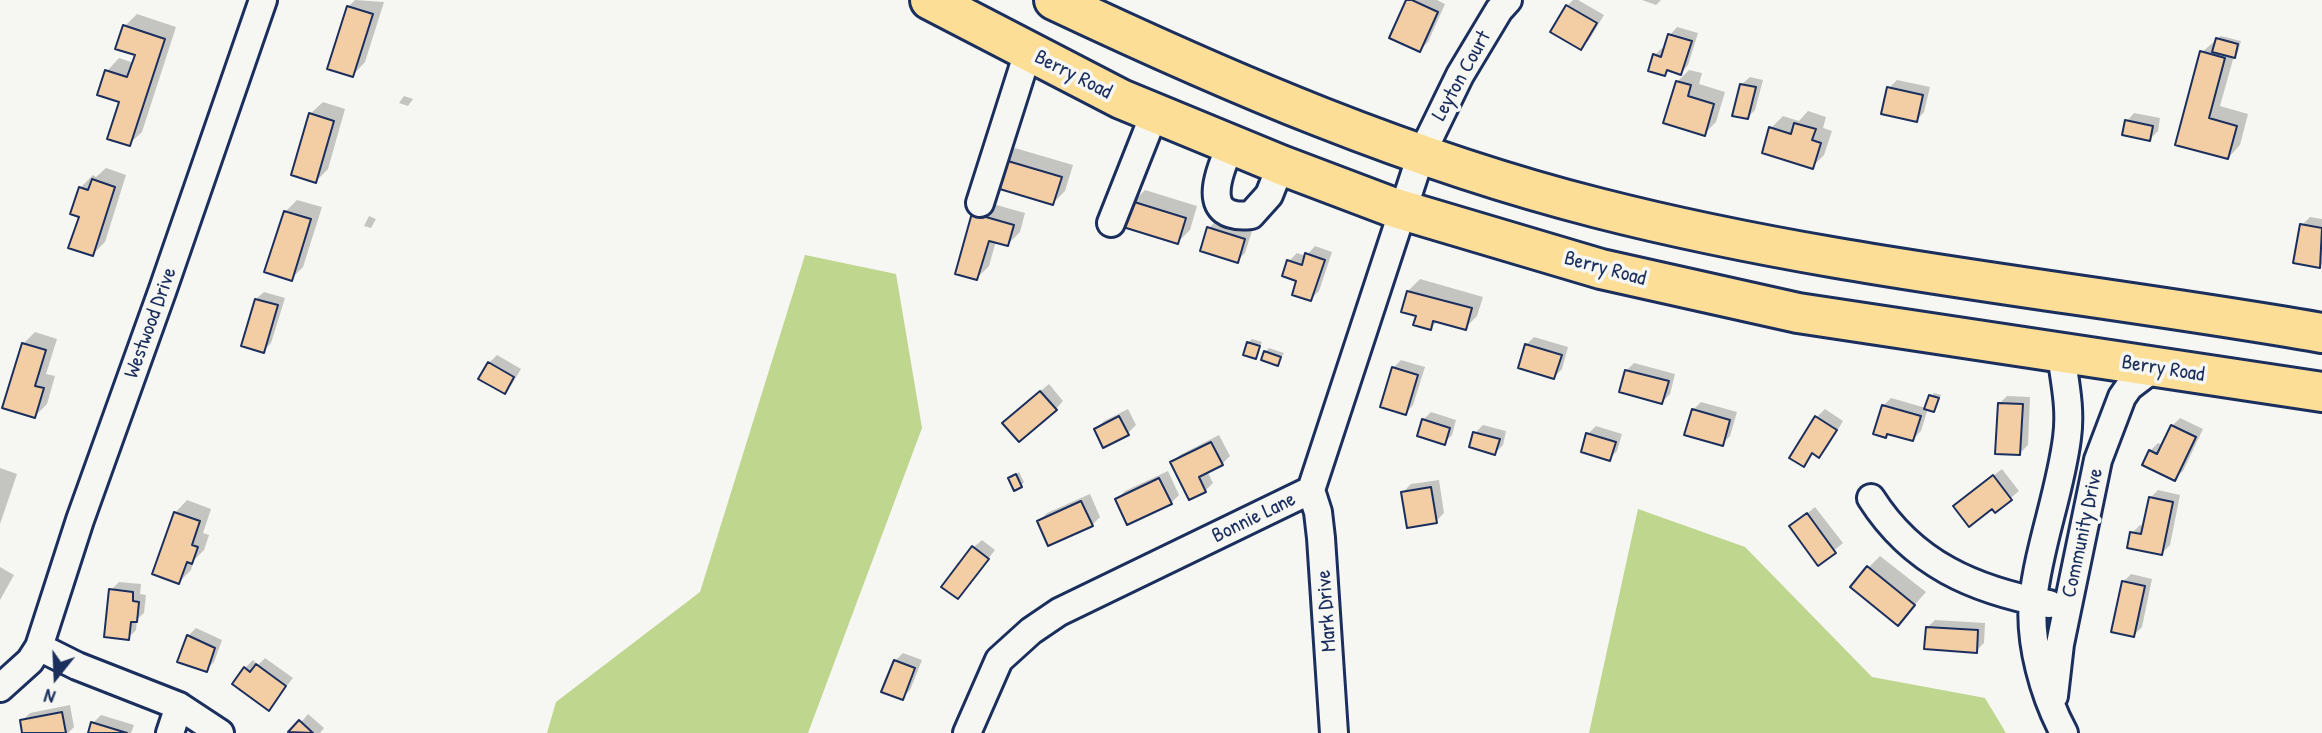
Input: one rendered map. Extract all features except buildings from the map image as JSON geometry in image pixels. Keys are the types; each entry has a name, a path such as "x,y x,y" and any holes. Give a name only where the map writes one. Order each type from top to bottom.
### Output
{"highway":[{"name":"Berry Road","path":"930,0 1121,99 1231,145 1403,210 1601,269 1798,313 2322,392"},
{"path":"1054,0 1239,85 1421,155 1597,208 1760,244 2009,287 2322,333"}],"street":[{"name":"Westwood Drive","path":"0,688 30,661 39,647 80,520 263,0"},
{"name":"Leyton Court","path":"1421,155 1460,75 1508,0"},
{"path":"980,203 1028,52"},
{"path":"1111,223 1155,112"},
{"path":"1231,145 1216,186 1218,203 1225,212 1239,216 1251,215 1269,195 1281,165"},
{"name":"Bonnie Lane","path":"967,733 999,660 1031,631 1059,612 1311,490 1421,155"},
{"name":"Community Drive","path":"2059,724 2043,685 2033,601 2067,438 2069,413 2061,354"},
{"name":"Community Drive","path":"2059,724 2054,682 2098,460 2122,397 2129,387 2154,368"},
{"path":"2059,480 2092,487"},
{"name":"Mark Drive","path":"1311,490 1318,512 1321,538 1334,733"},
{"path":"1871,498 1887,523 1904,541 1939,566 1981,586 2068,608"},
{"path":"39,647 77,666 179,706 220,733"},
{"path":"170,733 179,706"}],"green space":[{"path":"805,255 896,274 922,428 808,733 547,733 556,702 700,592"},
{"path":"1638,509 1745,547 1872,677 1985,698 2006,733 1589,733"}]}
